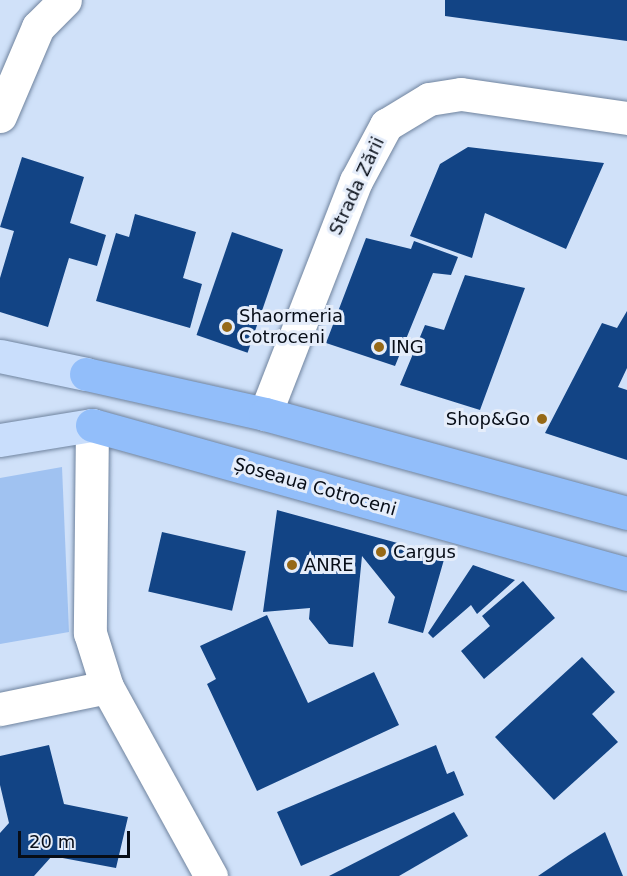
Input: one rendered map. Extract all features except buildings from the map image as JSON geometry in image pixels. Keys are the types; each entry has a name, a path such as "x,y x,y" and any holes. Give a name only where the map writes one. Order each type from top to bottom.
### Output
{"main road":[{"path":"0,356 266,414 627,513"},
{"path":"0,378 86,374"},
{"name":"Șoseaua Cotroceni","path":"0,440 92,425 627,574"}],"street":[{"path":"0,116 38,27 65,0"},
{"name":"Strada Zării","path":"266,414 356,181 386,125 429,99 461,94 627,118"},
{"path":"92,425 90,633 107,687 212,876"},
{"path":"0,709 107,687"}],"shaded area":[{"path":"62,467 69,632 0,644 0,478"}],"place":[{"name":"Shaormeria Cotroceni","path":"227,327"},
{"name":"ING","path":"379,347"},
{"name":"Shop&Go","path":"542,419"},
{"name":"Cargus","path":"381,552"},
{"name":"ANRE","path":"292,565"}]}
